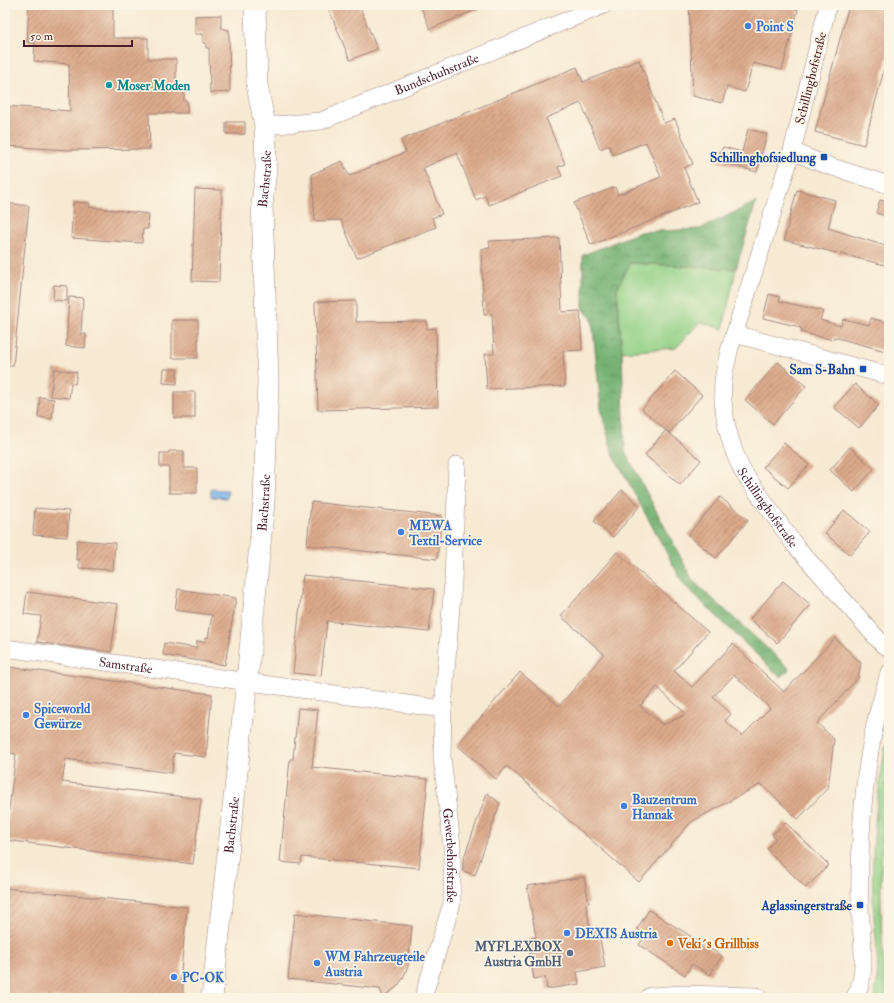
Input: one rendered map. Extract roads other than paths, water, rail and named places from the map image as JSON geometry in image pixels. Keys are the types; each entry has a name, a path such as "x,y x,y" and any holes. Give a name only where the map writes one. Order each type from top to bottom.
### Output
{"street":[{"name":"Bachstraße","path":"212,998 247,681 264,502 268,381 262,206 266,169 265,126 257,85 255,5"},
{"name":"Bundschuhstraße","path":"265,126 321,121 604,5"},
{"name":"Schillinghofstraße","path":"828,5 792,151 729,351 723,381 724,414 741,468 794,544 883,645 889,648"},
{"path":"792,151 823,164 889,184"},
{"path":"735,334 889,376"},
{"name":"Gewerbehofstraße","path":"423,998 452,903 452,846 442,757 443,709 453,582 457,465"},
{"name":"Samstraße","path":"5,648 247,681"},
{"path":"854,998 861,983 863,965 860,905 860,844 864,796 874,729 889,673"},
{"path":"247,681 443,709"},
{"path":"651,998 682,996 756,998"}],"water":[{"path":"211,489 228,490 227,498 211,497"}],"place":[{"name":"Point S","path":"748,26"},
{"name":"Moser Moden","path":"109,85"},
{"name":"Schillinghofsiedlung","path":"824,157"},
{"name":"Sam S-Bahn","path":"863,369"},
{"name":"MEWA Textil-Service","path":"401,532"},
{"name":"Spiceworld Gewürze","path":"26,715"},
{"name":"Bauzentrum Hannak","path":"624,806"},
{"name":"Aglassingerstraße","path":"860,905"},
{"name":"DEXIS Austria","path":"567,933"},
{"name":"Veki´s Grillbiss","path":"670,943"},
{"name":"MYFLEXBOX Austria GmbH","path":"570,953"},
{"name":"WM Fahrzeugteile Austria","path":"317,963"},
{"name":"PC-OK","path":"174,977"}]}
